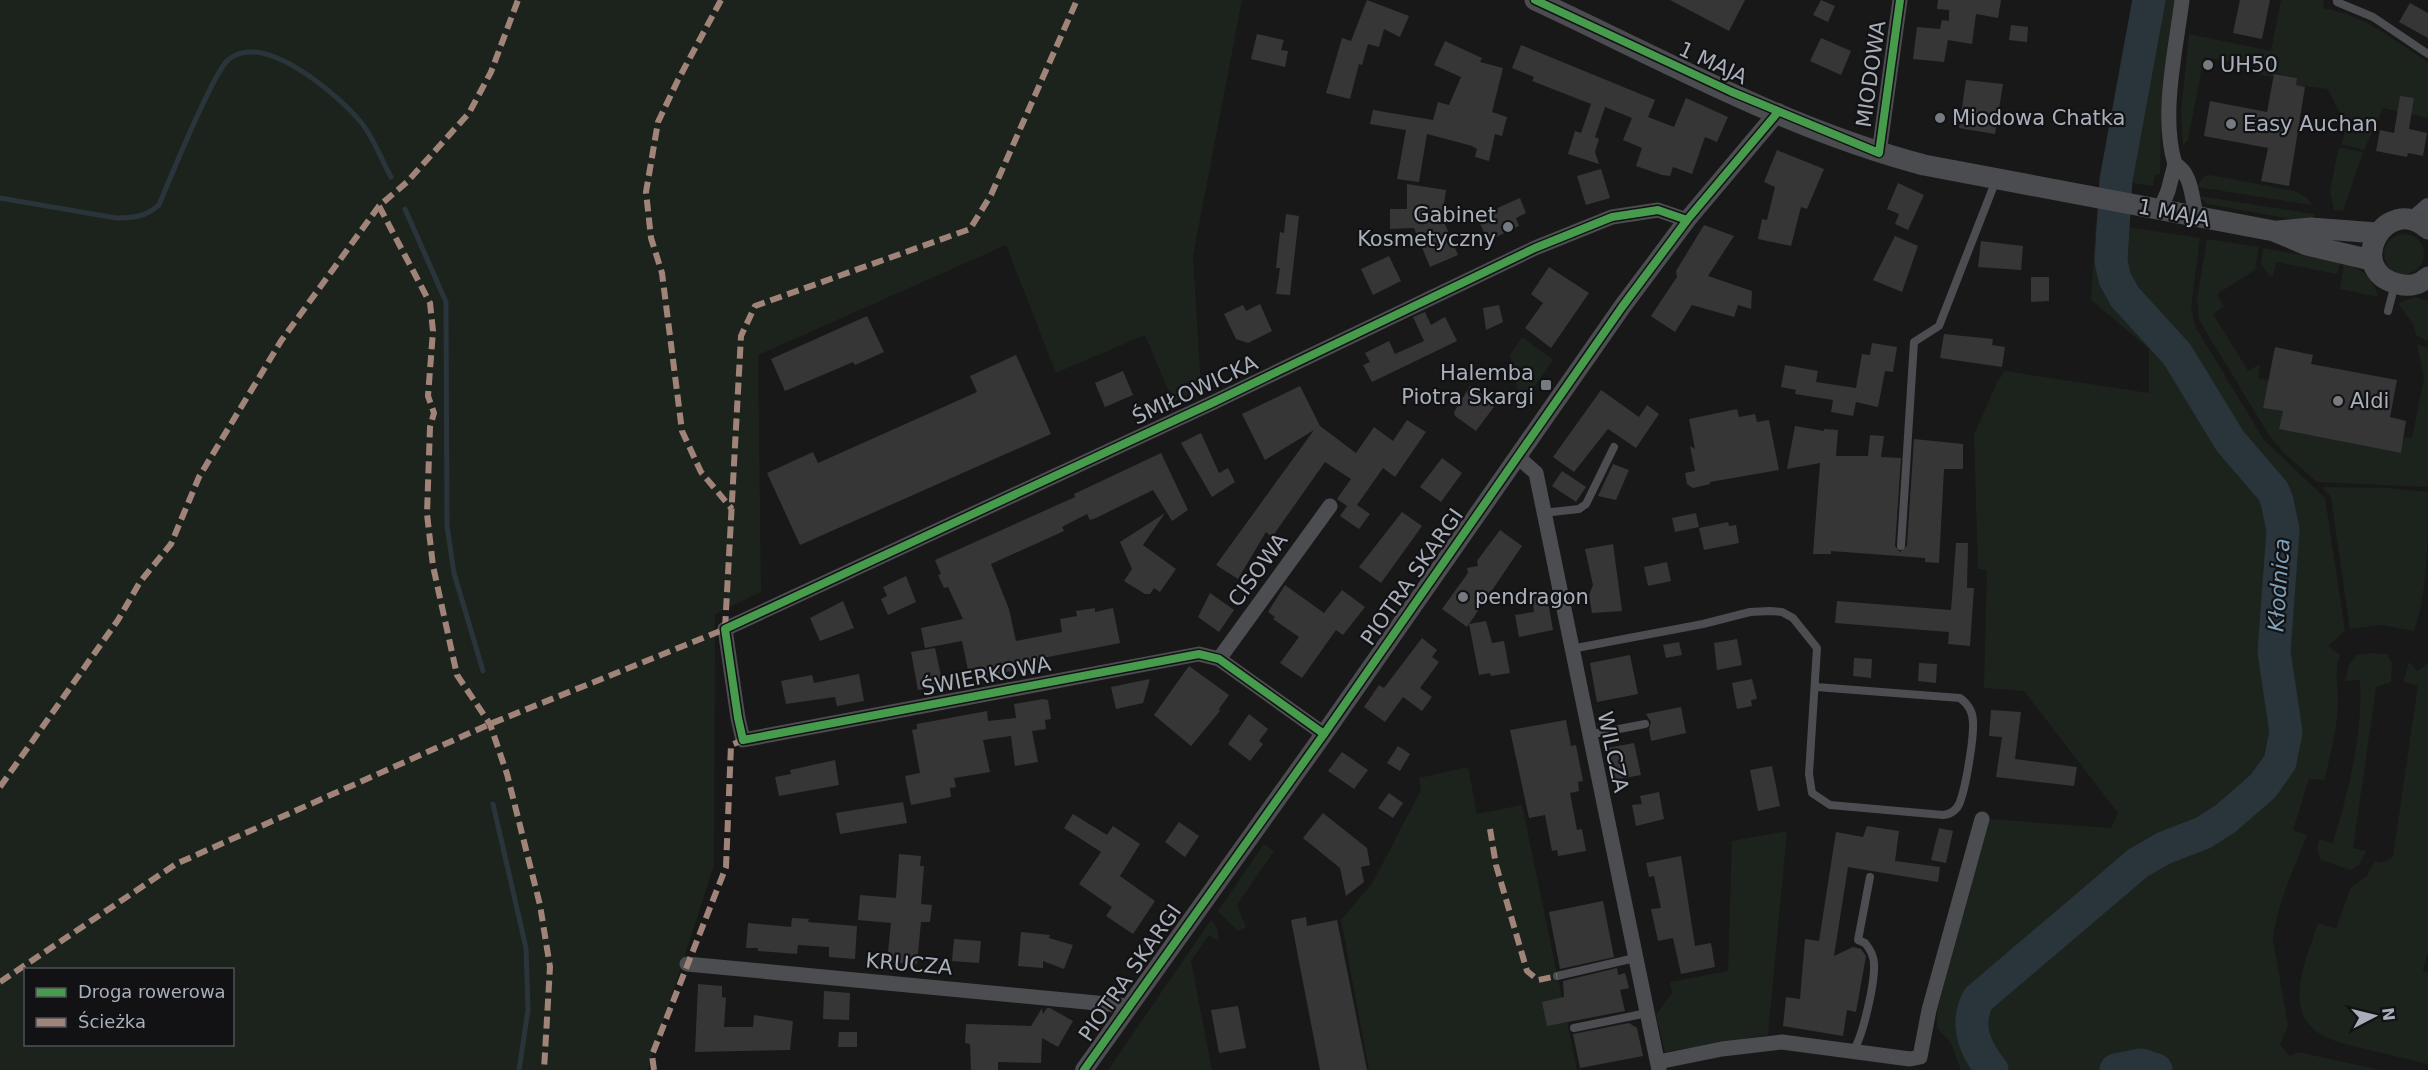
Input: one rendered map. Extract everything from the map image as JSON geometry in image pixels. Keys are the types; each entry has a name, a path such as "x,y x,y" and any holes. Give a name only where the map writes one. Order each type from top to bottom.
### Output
{"main road":[{"name":"1 MAJA","path":"1535,0 1778,112 1879,153 1997,179 2274,231 2307,245 2372,260"},
{"path":"2423,219 2393,222 2377,233 2373,242 2372,260 2380,275 2395,284 2411,286 2426,283"},
{"name":"1 MAJA","path":"2274,231 2311,228 2377,233"}],"street":[{"name":"MIODOWA","path":"1879,153 1900,0"},
{"path":"2155,209 2168,191 2175,164 2169,144 2169,114 2182,0"},
{"name":"PIOTRA SKARGI","path":"1084,1070 1687,220 1778,112"},
{"path":"2175,164 2185,170 2188,177 2197,217"},
{"name":"ŚMIŁOWICKA","path":"725,629 1212,403 1535,248 1612,217 1658,210 1687,220"},
{"name":"WILCZA","path":"1518,457 1536,473 1657,1068 1764,1042 1782,1042 1910,1059 1920,1057 1929,1010 1982,819"},
{"name":"CISOWA","path":"1219,659 1330,506"},
{"name":"ŚWIERKOWA","path":"725,629 743,740 1199,654 1219,659 1324,734"},
{"name":"KRUCZA","path":"687,964 1128,1006"}],"lane":[{"path":"2337,0 2387,26 2428,54"},
{"path":"1900,546 1914,342 1939,326 1997,179"},
{"path":"2388,311 2395,284"},
{"path":"1544,513 1579,509 1586,504 1614,447"},
{"path":"1571,649 1703,624 1750,612 1782,612 1793,618 1814,641 1817,657 1809,774 1812,793 1830,805 1942,815 1953,812 1960,802 1972,737 1973,721 1968,704 1960,698 1816,687"},
{"path":"1588,735 1645,724"},
{"path":"1853,1051 1861,1040 1874,965 1872,953 1865,943 1858,940 1870,877"},
{"path":"1557,976 1635,958"},
{"path":"1574,1028 1647,1013"}],"shaded area":[{"path":"0,0 1242,0 1193,256 1201,389 1173,402 1145,335 1056,373 1006,245 758,355 761,592 715,614 714,865 648,1070 0,1070"},
{"path":"2150,0 2175,0 2161,127 2160,174 2155,175 2153,186 2119,181"},
{"path":"2281,0 2324,0 2323,8 2366,23 2428,62 2428,118 2383,108 2364,150 2342,144 2346,125 2328,89 2296,85 2297,78 2275,73 2274,77 2255,74 2256,66 2204,57 2188,140 2183,145 2181,112 2189,34 2271,51"},
{"path":"2341,148 2363,152 2343,211 2334,210 2330,191 2338,150"},
{"path":"2210,175 2295,191 2307,198 2312,205 2197,187 2203,177"},
{"path":"2199,196 2314,214 2314,217 2308,222 2207,204"},
{"path":"2096,221 2104,235 2105,273 2122,309 2173,361 2223,442 2266,490 2275,507 2277,569 2268,649 2282,730 2277,759 2261,781 2223,815 2195,830 2143,847 2139,856 1977,998 1970,1026 1978,1053 1990,1070 1961,1070 1951,1043 1937,1028 1937,1011 1989,819 2111,828 2118,813 2024,691 1984,688 1987,570 1978,569 1974,435 1997,382 2005,371 2149,393 2149,349 2091,300"},
{"path":"2127,227 2200,238 2191,307 2195,326 2264,440 2325,498 2345,631 2328,646 2340,655 2337,672 2337,712 2329,760 2324,780 2309,779 2293,830 2307,835 2287,886 2275,926 2273,940 2288,1025 2280,1045 2290,1056 2298,1052 2380,1070 2160,1070 2142,1064 2117,1067 2114,1070 1993,1070 1982,1054 1975,1037 1974,1019 1980,1000 2152,858 2204,837 2230,821 2266,790 2284,764 2291,734 2279,652 2290,520 2283,495 2235,433 2183,347 2135,282 2128,268 2124,251 2122,232"},
{"path":"2404,234 2412,235 2418,240 2423,246 2423,262 2418,268 2412,273 2404,274 2396,273 2390,268 2385,262 2384,254 2385,246 2390,240 2396,235"},
{"path":"2207,239 2259,247 2255,270 2217,294 2224,306 2213,314 2248,371 2260,364 2258,378 2269,380 2263,408 2283,411 2279,429 2400,453 2404,437 2412,438 2424,379 2417,344 2428,348 2428,487 2317,482 2284,453 2269,435 2199,320 2197,299"},
{"path":"2263,248 2340,262 2337,274 2276,262 2273,276 2270,276 2261,264"},
{"path":"2344,263 2366,275 2378,297 2340,289"},
{"path":"2415,297 2428,301 2428,341 2416,335 2413,324 2399,305"},
{"path":"1522,337 1553,360 1521,406 1510,355"},
{"path":"2322,487 2387,488 2428,492 2425,582 2414,631 2381,625 2350,629 2331,497"},
{"path":"2387,654 2392,663 2391,682 2376,687 2353,848 2366,851 2359,865 2350,870 2321,860 2317,850 2319,839 2333,843 2354,762 2359,722 2360,680 2345,681 2349,665 2357,655"},
{"path":"2409,662 2417,671 2428,663 2428,952 2423,971 2428,973 2428,1064 2351,1046 2316,1032 2308,1024 2303,1014 2300,1000 2301,976 2318,923 2336,929 2351,887 2367,876 2375,861 2381,863 2393,857 2418,685 2403,682"},
{"path":"1468,767 1477,814 1522,805 1577,1070 1369,1070 1341,920 1373,882 1421,790 1419,778"},
{"path":"1787,831 1768,1035 1665,1052 1656,1015 1672,993 1670,982 1728,971 1732,841"},
{"path":"1264,844 1274,851 1237,905 1246,927 1238,931 1218,911"},
{"path":"1211,920 1217,928 1219,942 1209,935 1191,961 1212,1070 1108,1070"}],"building":[{"path":"1367,0 1409,16 1400,37 1384,29 1379,47 1368,44 1362,65 1359,64 1350,99 1326,93 1342,38 1351,41"},
{"path":"1670,0 1745,0 1729,31"},
{"path":"1821,0 1835,6 1828,22 1813,15"},
{"path":"1938,0 2001,0 1998,18 1976,14 1972,44 1948,40 1944,62 1913,59 1917,27 1940,29 1942,20 1949,21 1949,10 1937,9"},
{"path":"2240,0 2270,0 2262,39 2233,33"},
{"path":"2410,3 2428,13 2428,38 2399,22"},
{"path":"2011,25 2028,27 2027,42 2009,40"},
{"path":"1257,34 1284,40 1281,50 1288,51 1285,67 1251,59"},
{"path":"1821,38 1851,51 1841,75 1810,61"},
{"path":"1445,41 1482,58 1480,62 1503,68 1492,112 1507,117 1502,136 1495,134 1489,161 1475,157 1477,149 1472,146 1427,134 1419,182 1397,179 1406,130 1370,124 1373,110 1433,120 1438,102 1449,105 1461,77 1434,65"},
{"path":"1521,45 1655,100 1648,117 1674,127 1686,98 1728,117 1717,142 1705,137 1692,174 1673,167 1670,176 1662,175 1636,166 1642,148 1623,140 1632,118 1605,107 1595,137 1599,139 1595,152 1599,164 1568,154 1575,131 1581,133 1591,104 1532,81 1534,77 1512,68"},
{"path":"2274,74 2297,78 2296,85 2305,87 2289,186 2261,181 2268,148 2204,136 2210,101 2267,112"},
{"path":"1966,80 2003,84 1995,134 1959,128"},
{"path":"2400,96 2414,98 2409,129 2427,133 2423,156 2408,153 2407,157 2376,151 2380,130 2394,133"},
{"path":"1777,150 1824,169 1807,209 1801,207 1791,246 1758,239 1762,219 1767,220 1775,187 1764,182"},
{"path":"1601,169 1610,198 1586,205 1577,176"},
{"path":"1898,183 1924,195 1908,230 1895,224 1899,214 1887,209"},
{"path":"1407,184 1446,190 1442,217 1458,255 1430,267 1414,228 1390,229 1390,209 1407,209"},
{"path":"1520,198 1526,213 1516,218 1519,226 1488,241 1477,217"},
{"path":"1286,214 1299,216 1290,295 1276,294 1280,268 1276,268 1280,232 1284,233"},
{"path":"1704,225 1734,236 1708,276 1752,291 1751,309 1738,305 1734,317 1692,305 1675,332 1651,316 1677,277 1676,271"},
{"path":"1895,236 1918,246 1902,292 1873,280"},
{"path":"1981,241 2023,246 2021,270 1978,267"},
{"path":"1389,256 1401,281 1373,295 1361,269"},
{"path":"1549,267 1589,293 1551,348 1525,328 1543,303 1531,294"},
{"path":"2031,277 2049,277 2049,301 2031,302"},
{"path":"1260,304 1272,331 1248,343 1236,339 1224,314 1243,305 1246,311"},
{"path":"1499,305 1503,322 1486,330 1483,308"},
{"path":"1425,312 1431,325 1445,317 1457,341 1372,382 1363,365 1370,362 1365,353 1389,341 1395,354 1424,341 1413,317"},
{"path":"867,316 884,352 855,365 853,362 785,391 771,359"},
{"path":"1944,334 1993,339 1992,345 2005,347 2002,367 1940,358"},
{"path":"1872,343 1897,347 1893,372 1885,371 1878,407 1856,402 1853,416 1831,412 1833,400 1795,394 1796,390 1781,387 1785,365 1818,371 1816,382 1856,388 1862,354 1870,355"},
{"path":"2275,347 2313,355 2311,364 2397,380 2390,417 2406,421 2401,453 2279,429 2283,411 2263,408"},
{"path":"1016,355 1051,434 800,545 767,473 813,452 818,463 977,392 970,376"},
{"path":"1123,371 1133,395 1105,407 1095,383"},
{"path":"1300,386 1320,426 1356,453 1374,427 1393,441 1407,420 1426,432 1395,477 1383,468 1357,505 1370,514 1359,529 1340,516 1347,506 1337,499 1351,479 1325,462 1272,537 1266,532 1238,579 1216,565 1314,430 1265,460 1242,414"},
{"path":"1470,386 1496,404 1476,431 1455,416 1454,412"},
{"path":"1601,390 1639,417 1647,405 1659,414 1636,448 1608,429 1574,472 1553,457"},
{"path":"1737,409 1739,417 1755,414 1757,422 1769,420 1779,470 1710,482 1710,484 1693,488 1687,484 1685,473 1695,471 1690,446 1695,449 1689,419"},
{"path":"1795,426 1824,431 1824,429 1838,430 1836,456 1868,456 1870,435 1884,436 1881,457 1901,458 1895,546 1900,552 1907,546 1914,439 1963,444 1963,469 1944,469 1939,563 1925,562 1925,558 1831,551 1831,554 1813,554 1820,463 1787,469"},
{"path":"1201,433 1219,473 1228,468 1235,482 1212,497 1181,443"},
{"path":"1161,453 1188,510 1172,521 1153,490 1096,518 1090,520 1087,514 1062,527 1064,531 991,564 1009,609 1016,641 1062,632 1060,619 1077,616 1076,611 1095,608 1095,612 1113,608 1120,643 1043,658 1045,664 970,680 962,641 925,648 921,628 963,619 948,587 944,588 935,560 1075,497 1074,494"},
{"path":"1442,458 1462,473 1441,502 1420,487"},
{"path":"1613,464 1629,470 1616,500 1598,496"},
{"path":"1562,471 1586,487 1576,502 1552,486"},
{"path":"1402,512 1422,526 1381,583 1359,567"},
{"path":"1165,513 1143,545 1176,569 1160,592 1154,588 1150,594 1145,594 1124,581 1132,569 1120,542"},
{"path":"1696,513 1699,527 1675,532 1672,518"},
{"path":"1728,522 1729,526 1736,525 1739,543 1704,550 1699,528"},
{"path":"1500,530 1522,546 1467,627 1442,609 1468,573 1467,568 1478,566 1477,561"},
{"path":"1956,543 1968,543 1967,588 1974,588 1970,646 1948,644 1949,632 1835,623 1837,601 1951,610"},
{"path":"1613,544 1622,611 1592,613 1589,595 1593,585 1585,549"},
{"path":"1667,562 1671,581 1648,586 1644,567"},
{"path":"906,576 916,602 888,615 881,599 887,596 883,587"},
{"path":"1285,585 1324,613 1342,590 1365,607 1343,635 1336,630 1302,678 1280,663 1299,637 1273,619 1275,617 1268,612"},
{"path":"1210,593 1234,610 1219,632 1198,617"},
{"path":"1547,595 1553,630 1519,637 1515,615 1534,612 1532,598"},
{"path":"843,601 854,628 820,641 810,618"},
{"path":"1486,621 1492,643 1504,641 1510,673 1479,675 1469,624"},
{"path":"1422,638 1437,650 1432,657 1439,662 1420,688 1432,697 1422,711 1403,697 1385,722 1364,707 1379,685 1384,688"},
{"path":"1737,639 1742,665 1717,670 1714,643"},
{"path":"1679,642 1682,655 1666,658 1663,645"},
{"path":"935,648 943,685 918,690 911,652"},
{"path":"1630,655 1638,694 1597,702 1590,663"},
{"path":"1854,658 1872,659 1871,678 1853,676"},
{"path":"1919,663 1937,664 1936,683 1918,681"},
{"path":"1189,666 1229,695 1219,709 1220,711 1191,746 1154,715"},
{"path":"859,674 864,701 837,706 835,697 786,704 781,681 812,675 814,683"},
{"path":"1150,679 1143,703 1116,709 1111,687"},
{"path":"1752,679 1757,699 1751,700 1752,706 1737,709 1732,683"},
{"path":"1048,700 1051,719 1045,720 1046,729 1032,731 1038,762 1015,766 1011,736 983,740 990,772 954,778 956,787 950,788 951,797 911,805 905,776 920,773 912,730 917,729 917,724 987,711 988,721 1016,718 1014,704"},
{"path":"1681,707 1686,733 1651,741 1649,729 1651,722 1646,714"},
{"path":"1991,710 2021,712 2015,759 2077,767 2074,786 1996,777 2002,737 1989,736"},
{"path":"1249,714 1268,729 1259,741 1263,744 1250,761 1228,744"},
{"path":"1566,720 1571,746 1576,745 1583,781 1578,782 1579,791 1570,793 1577,830 1582,829 1586,851 1558,856 1557,850 1552,851 1545,815 1529,818 1510,730"},
{"path":"1634,743 1641,775 1614,780 1607,748"},
{"path":"1398,746 1410,754 1400,771 1387,763"},
{"path":"1342,752 1368,770 1354,789 1328,771"},
{"path":"835,760 839,785 779,796 775,777 791,774 790,770"},
{"path":"1772,766 1780,806 1758,811 1750,770"},
{"path":"1659,792 1664,819 1636,826 1632,805 1642,804 1640,796"},
{"path":"1389,793 1403,803 1393,818 1378,808"},
{"path":"903,802 907,823 840,834 836,813"},
{"path":"1323,813 1367,848 1370,865 1361,867 1364,882 1346,896 1340,868 1303,838"},
{"path":"1073,814 1107,835 1113,826 1140,844 1120,876 1155,901 1133,934 1106,916 1112,907 1079,884 1101,852 1064,828"},
{"path":"1179,822 1199,836 1185,857 1165,842"},
{"path":"1867,826 1899,831 1895,861 1940,867 1938,882 1848,867 1834,956 1853,947 1861,949 1866,956 1856,1012 1847,1010 1843,1036 1783,1026 1786,997 1800,999 1805,939 1819,941 1836,832 1863,837"},
{"path":"1939,828 1953,831 1946,863 1931,860"},
{"path":"899,854 921,856 920,866 924,866 921,904 932,905 930,922 921,922 917,964 887,962 891,923 858,920 860,895 896,898"},
{"path":"1681,856 1695,946 1711,943 1715,967 1681,974 1673,938 1658,941 1651,909 1661,908 1654,876 1649,877 1646,863"},
{"path":"1603,901 1614,957 1560,969 1549,912"},
{"path":"1306,917 1307,926 1337,920 1367,1070 1320,1070 1291,920"},
{"path":"792,918 809,919 808,922 857,926 855,959 829,957 829,947 798,945 797,954 746,948 748,923 791,927"},
{"path":"1021,932 1050,935 1049,938 1073,945 1064,969 1043,961 1043,968 1018,966"},
{"path":"954,939 981,941 979,963 952,961"},
{"path":"1617,968 1618,975 1625,973 1629,988 1620,990 1625,1011 1547,1026 1542,1002 1564,997 1563,981"},
{"path":"698,984 722,986 722,997 726,998 724,1027 753,1027 754,1015 793,1021 790,1050 695,1052"},
{"path":"824,991 850,993 849,1020 823,1019"},
{"path":"1238,1006 1246,1048 1219,1053 1211,1010"},
{"path":"1042,1008 1043,1014 1047,1008 1050,1008 1073,1021 1058,1047 1042,1038 1041,1063 998,1062 998,1070 971,1070 970,1044 965,1043 966,1024 1031,1026"},
{"path":"1629,1023 1637,1028 1643,1056 1580,1068 1573,1034"},
{"path":"839,1032 857,1032 857,1047 838,1047"}],"waterway":[{"name":"Kłodnica","path":"1992,1070 1980,1053 1973,1036 1972,1018 1978,999 2138,863 2164,848 2203,833 2225,819 2263,786 2280,762 2286,732 2274,652 2283,530 2277,501 2273,491 2230,441 2177,354 2125,297 2115,279 2111,261 2116,180 2149,0"},
{"path":"0,198 116,218 134,217 149,212 159,205 192,128 221,69 228,60 243,53 260,53 279,59 298,69 335,96 365,127 391,177"},
{"path":"405,209 446,302 447,526 454,573 483,671"},
{"path":"493,804 526,948 528,1010 519,1070"},
{"name":"Kłodnica","path":"2116,1070 2141,1065 2156,1070"}],"marked path":[{"path":"0,787 118,620 140,582 171,544 199,477 281,341 379,206 407,182 469,113 491,72 518,0"},
{"path":"721,0 658,122 646,192 651,238 662,273 682,431 701,472 732,509"},
{"path":"0,982 176,864 490,724 725,629 741,336 755,306 970,229 991,195 1077,0"},
{"path":"379,206 430,303 433,331 428,396 434,413 430,427 427,514 433,566 457,675 490,724 507,774 540,905 550,967 544,1070"},
{"path":"654,1070 652,1055 726,867 731,745 743,740"},
{"path":"1490,829 1496,865 1527,971 1538,980 1557,976"}],"cycle path":[{"path":"1535,0 1732,92 1879,153 1900,0"},
{"path":"1084,1070 1324,734 1622,307 1687,220 1778,112"},
{"path":"1324,734 1219,659 1199,654 743,740 725,629 1212,403 1535,248 1612,217 1658,210 1687,220"}],"place":[{"name":"UH50","path":"2208,65"},
{"name":"Miodowa Chatka","path":"1940,118"},
{"name":"Easy Auchan","path":"2231,124"},
{"name":"Gabinet Kosmetyczny","path":"1508,227"},
{"name":"Halemba Piotra Skargi","path":"1546,385"},
{"name":"Aldi","path":"2338,401"},
{"name":"pendragon","path":"1463,597"}]}
